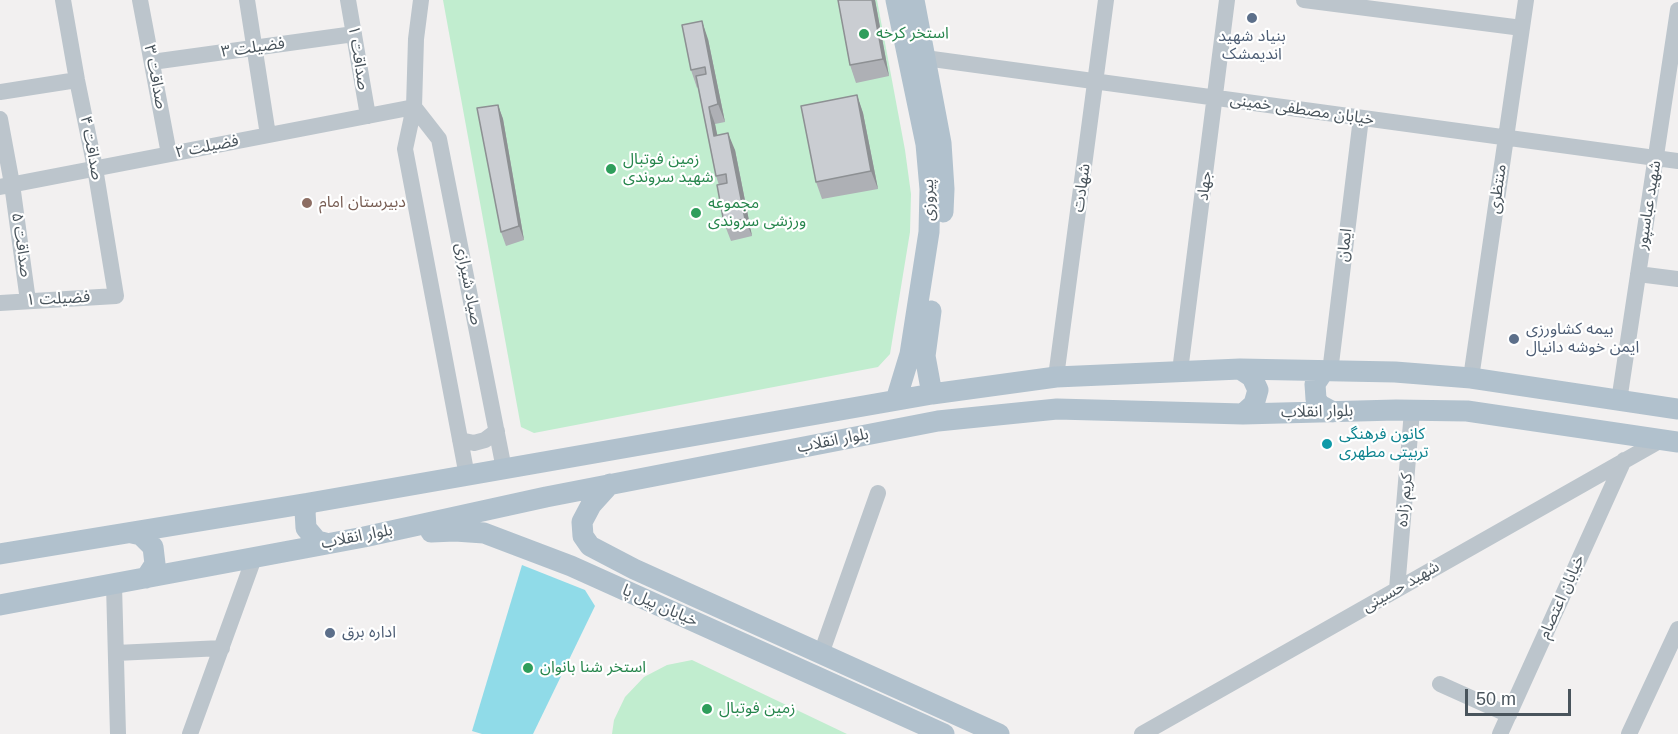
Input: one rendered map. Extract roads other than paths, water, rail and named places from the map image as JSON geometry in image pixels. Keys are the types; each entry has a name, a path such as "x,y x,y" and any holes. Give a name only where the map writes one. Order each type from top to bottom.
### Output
{"main road":[{"name":"پیروزی","path":"896,0 926,144 930,189 929,232 910,354 896,400"},
{"name":"پیروزی","path":"914,0 941,143 944,189 942,234 925,356 932,394"},
{"name":"بلوار انقلاب","path":"0,554 467,476 896,400 1056,377 1240,369 1395,372 1471,378 1678,409"},
{"path":"1240,369 1252,377 1258,390 1254,404 1243,414"},
{"path":"1327,372 1315,384 1314,392 1320,405 1333,412"},
{"name":"بلوار انقلاب","path":"0,605 364,537 610,484 938,421 1057,409 1243,414 1467,411 1669,441"},
{"path":"571,566 569,559 572,545 584,536 582,522 591,505 610,484"},
{"path":"309,503 305,511 306,528 317,541 326,543"},
{"name":"خیابان پیل پا","path":"364,537 455,531 484,533 571,566 944,734"},
{"path":"132,533 141,535 153,547 155,564 152,572 146,578"},
{"name":"خیابان پیل پا","path":"584,536 590,546 634,569 999,734"}],"street":[{"name":"صداقت ۴","path":"63,0 95,168 116,296"},
{"name":"صداقت ۳","path":"140,0 169,154"},
{"path":"247,0 268,135"},
{"name":"صداقت ۱","path":"348,0 368,116"},
{"path":"420,0 416,39 414,107 405,149 467,476"},
{"name":"شهادت","path":"1056,377 1106,0"},
{"name":"جهاد","path":"1180,371 1227,0"},
{"path":"1304,0 1522,28"},
{"name":"منتظری","path":"1471,378 1526,0"},
{"name":"شهید عباسپور","path":"1619,401 1678,10"},
{"name":"فضیلت ۳","path":"152,62 354,34"},
{"name":"خیابان مصطفی خمینی","path":"925,58 1678,161"},
{"path":"0,92 77,80"},
{"name":"فضیلت ۲","path":"6,186 414,107"},
{"name":"صیاد شیرازی","path":"414,107 439,139 504,469"},
{"name":"ایمان","path":"1327,372 1361,118"},
{"name":"صداقت ۵","path":"0,119 6,186 28,301"},
{"path":"1638,274 1678,279"},
{"name":"فضیلت ۱","path":"0,303 116,296"},
{"name":"کریم زاده","path":"1397,589 1413,411"},
{"path":"460,440 474,442 485,440 496,431"},
{"name":"شهید حسینی","path":"1142,734 1624,460 1669,441"},
{"name":"خیابان اعتصام","path":"1500,734 1624,460"},
{"path":"821,654 878,493"},
{"path":"190,734 254,558"},
{"path":"114,585 118,734"},
{"path":"1629,734 1678,629"},
{"path":"116,653 222,648"},
{"path":"1440,684 1509,715"}],"water":[{"name":"استخر شنا بانوان","path":"522,565 585,590 595,606 533,734 482,734 472,731"}],"place":[{"name":"بنیاد شهید اندیمشک","path":"1252,18"},
{"name":"استخر کرخه","path":"864,34"},
{"name":"زمین فوتبال شهید سروندی","path":"611,169"},
{"name":"دبیرستان امام","path":"307,203"},
{"name":"مجموعه ورزشی سروندی","path":"696,213"},
{"name":"بیمه کشاورزی ایمن خوشه دانیال","path":"1514,339"},
{"name":"کانون فرهنگی تربیتی مطهری","path":"1327,444"},
{"name":"اداره برق","path":"330,633"},
{"name":"استخر شنا بانوان","path":"528,668"},
{"name":"زمین فوتبال","path":"707,709"}]}
